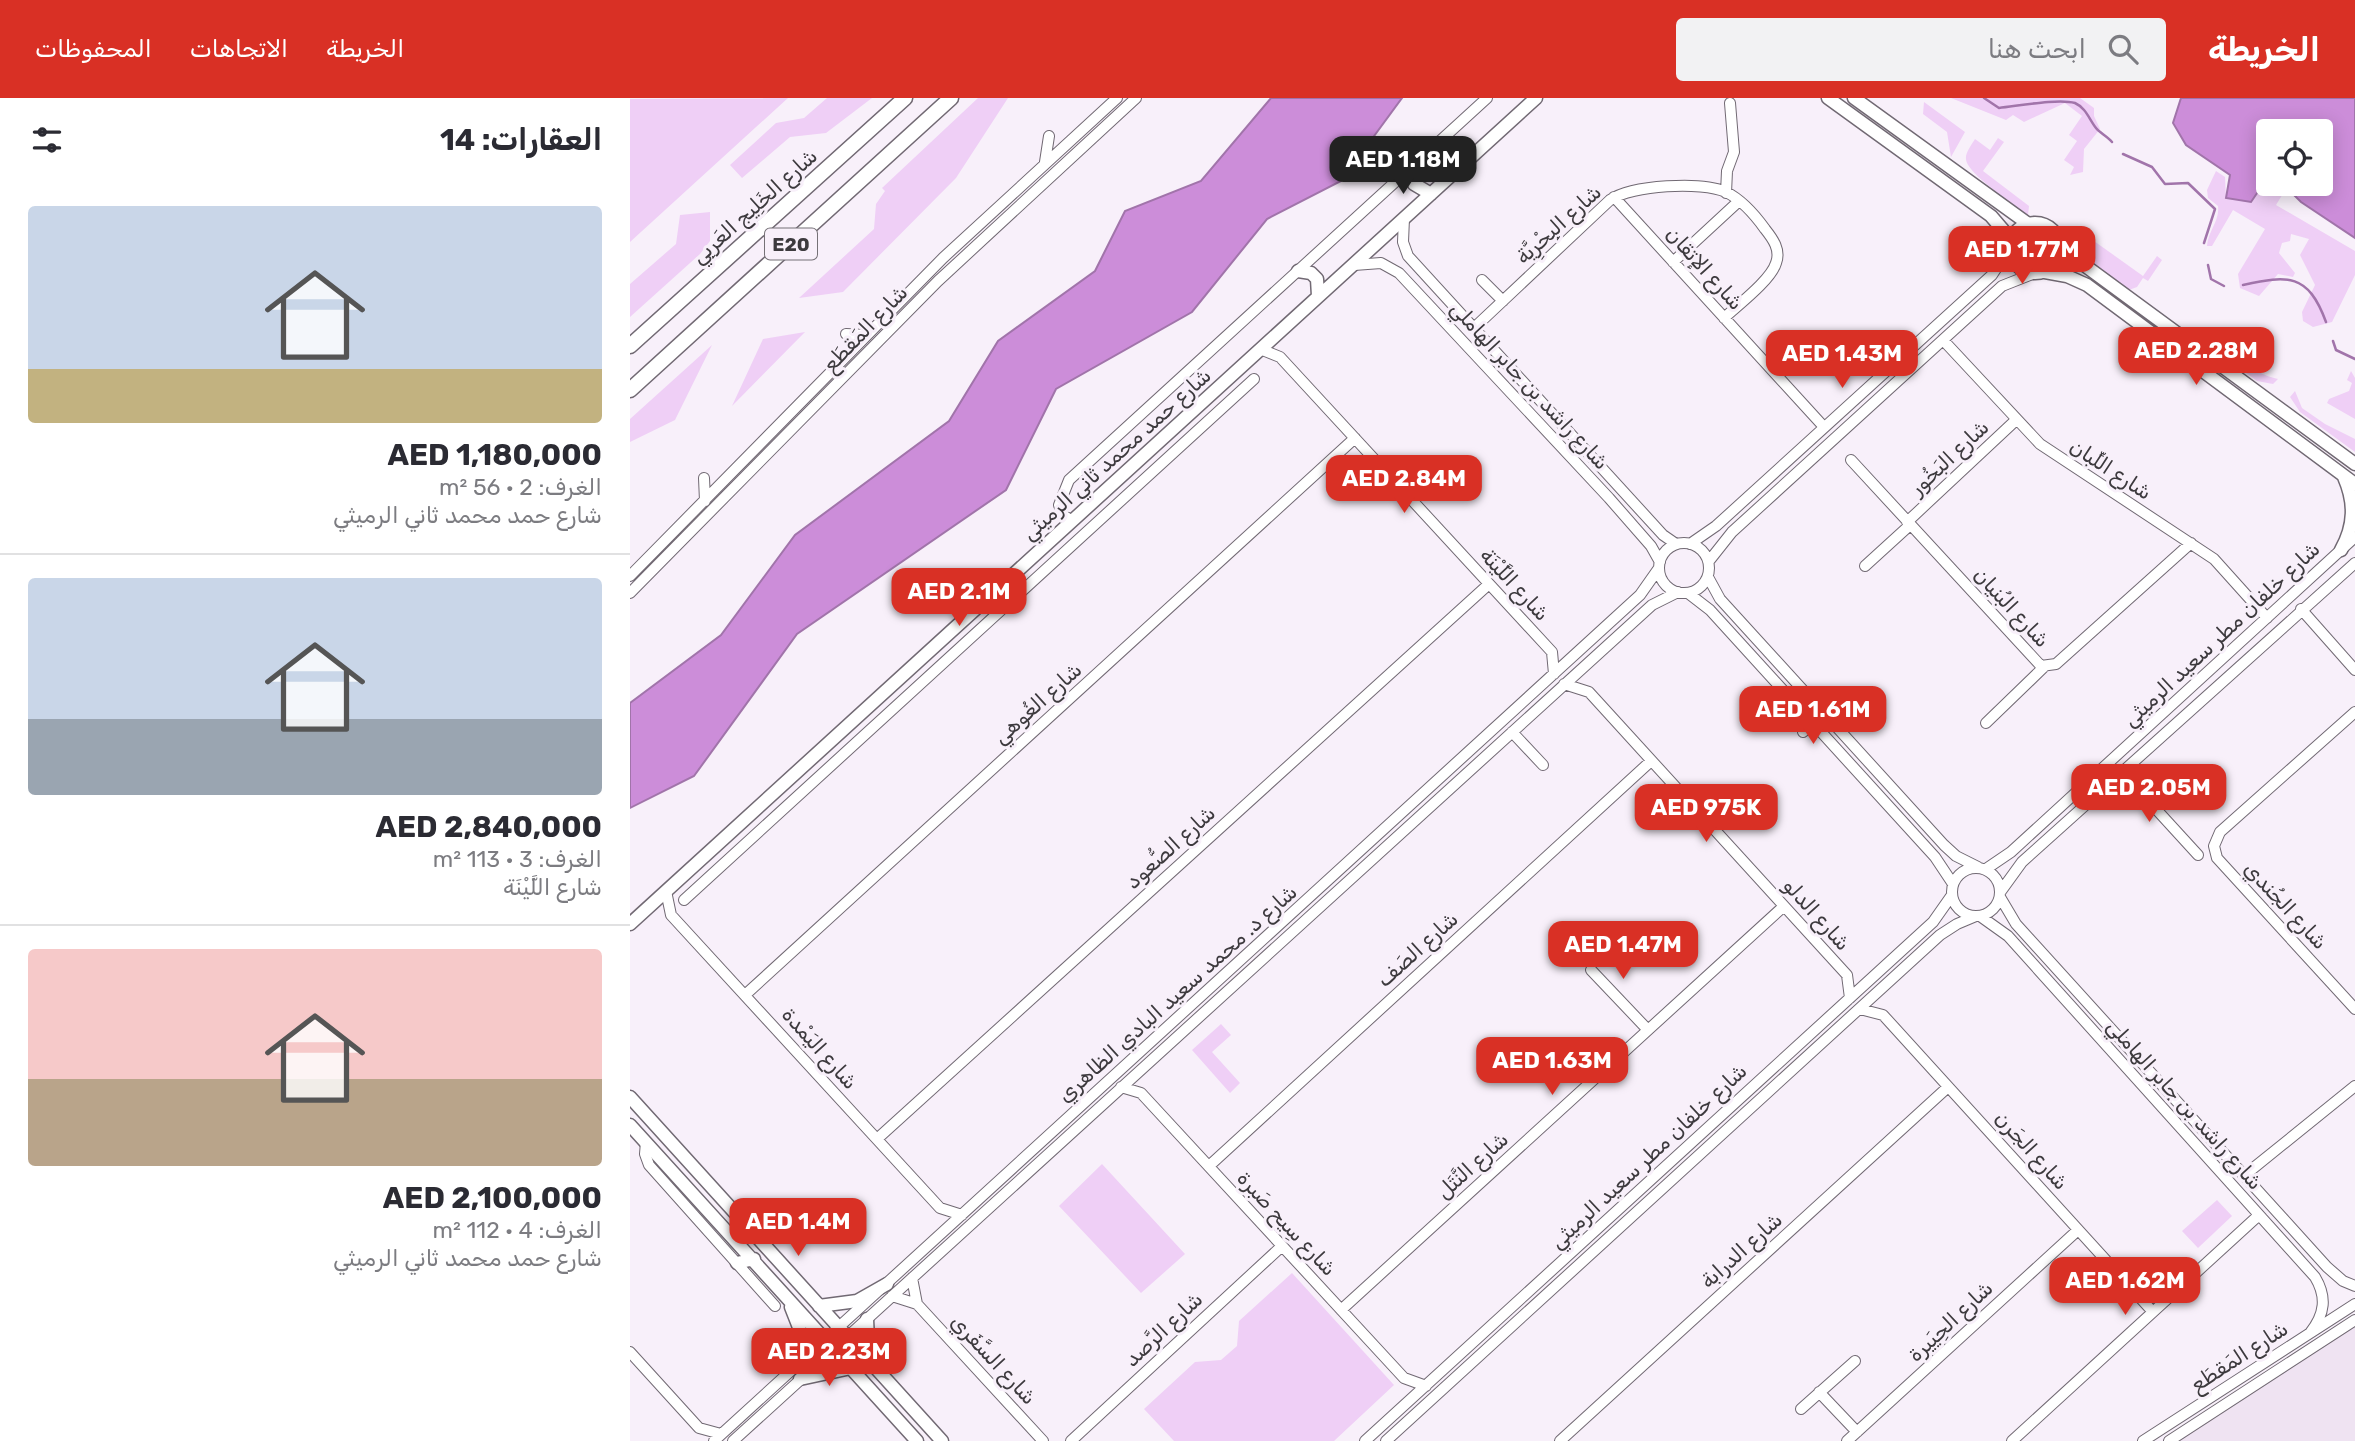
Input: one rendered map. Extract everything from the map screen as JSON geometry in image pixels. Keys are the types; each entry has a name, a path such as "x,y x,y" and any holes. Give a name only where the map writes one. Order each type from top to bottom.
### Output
{"highway":[{"name":"شارع الخَلِيج العَربِي","path":"630,346 905,98"},
{"name":"E20","path":"630,390 951,98"}],"main road":[{"name":"شارع حمد محمد ثاني الرميثي","path":"630,924 1536,98"},
{"path":"1828,98 1991,216 1999,224 2018,265 2067,276 2087,285 2355,484"},
{"path":"1854,98 2026,223 2049,229 2061,248 2355,464"},
{"path":"1409,169 1414,184 1431,194"},
{"path":"2009,247 2015,230 2026,223"},
{"path":"2040,272 2056,263 2061,248"},
{"path":"1298,271 1311,273 1317,279 1318,296"},
{"path":"2341,550 2349,536 2354,503 2342,473"},
{"path":"630,1097 942,1441"},
{"path":"630,1125 917,1441"},
{"path":"737,1263 754,1259"},
{"path":"819,1306 857,1301 887,1284"},
{"path":"783,1291 800,1328 804,1359"},
{"path":"867,1319 869,1340 879,1370"},
{"path":"800,1379 851,1368"}],"street":[{"name":"شارع المَقطَع","path":"630,576 869,333 1045,162 1117,98"},
{"name":"شارع المَقطَع","path":"630,593 999,222 1136,98"},
{"path":"1072,521 1063,515 1059,505 1069,480 1488,98"},
{"path":"1726,193 1727,172 1734,152 1730,103"},
{"path":"1045,162 1049,136"},
{"name":"شارع البِحْرِيَّة","path":"1475,327 1614,197 1635,189 1705,187 1726,193 1739,201 1773,239 1777,260 1773,271 1724,318"},
{"name":"شارع الإتقان","path":"1614,197 1824,427"},
{"path":"1673,262 1739,201"},
{"name":"شارع راشد بن جابر الهاملي","path":"1404,218 1403,242 1408,256 1663,535 1676,544"},
{"path":"1690,544 1716,526 1992,275 2009,247"},
{"name":"شارع راشد بن جابر الهاملي","path":"1353,265 1381,263 1399,273 1618,508 1651,545 1660,565"},
{"path":"1982,868 1963,871 1953,884 1952,895 1958,908 1978,916 1993,909 2001,894 1997,878 1982,868 1956,856 1927,827 1720,599 1708,577 1709,561 1732,532 2002,286 2040,272"},
{"path":"1482,280 1503,301"},
{"path":"846,334 869,333 880,339"},
{"path":"1276,335 1280,357"},
{"name":"شارع اللِّبان","path":"1942,340 2017,420 2059,459 2191,543 2223,567 2267,618"},
{"name":"شارع اللَّيْنَة","path":"1260,349 1280,357 1552,652 1574,656"},
{"path":"684,900 1254,379"},
{"path":"1207,397 1220,411"},
{"name":"شارع البَخُور","path":"1866,566 2017,420"},
{"name":"شارع الغُوهي","path":"745,995 1355,438"},
{"name":"شارع البُنيان","path":"1851,460 2034,661 2045,667 2056,664 2191,543"},
{"path":"704,478 705,502"},
{"name":"شارع خلفان مطر سعيد الرميثي","path":"1982,868 2011,852 2355,537"},
{"path":"1709,561 1702,550 1690,544 1676,544 1669,548 1660,565 1663,582 1710,610 1935,857 1953,884"},
{"name":"شارع خلفان مطر سعيد الرميثي","path":"2001,894 2022,862 2355,563"},
{"name":"شارع د. محمد سعيد البادي الظاهري","path":"733,1441 800,1379 887,1284 1640,595 1660,565"},
{"path":"1683,593 1700,588 1708,577"},
{"path":"1005,581 1017,595"},
{"name":"شارع الصُّعود","path":"877,1139 1489,584"},
{"name":"شارع د. محمد سعيد البادي الظاهري","path":"843,1332 867,1319 1652,605 1683,593"},
{"path":"2301,609 2355,670"},
{"name":"شارع اللَّيْنَة","path":"1552,652 1554,674"},
{"path":"1986,723 2045,667"},
{"name":"شارع الدلو","path":"1582,668 1588,692 1847,975 1869,980"},
{"name":"شارع الدلو","path":"1564,684 1588,692"},
{"name":"شارع الجُندي","path":"2355,712 2220,832 2214,846 2217,858 2355,1009"},
{"path":"1803,732 1812,723"},
{"path":"1512,732 1543,765"},
{"path":"1486,736 1495,747"},
{"name":"شارع الصَف","path":"1209,1166 1651,761"},
{"path":"2123,773 2198,855"},
{"path":"695,864 710,876"},
{"path":"646,909 671,915 666,891"},
{"name":"شارع راشد بن جابر الهاملي","path":"2001,894 2016,924 2246,1174 2327,1267 2343,1281 2355,1286"},
{"name":"شارع خلفان مطر سعيد الرميثي","path":"1365,1441 1933,922 1952,895"},
{"name":"شارع النَّتَل","path":"1341,1310 1784,906"},
{"name":"شارع اليَمْدة","path":"671,915 940,1208 962,1215"},
{"name":"شارع راشد بن جابر الهاملي","path":"1978,916 2008,936 2259,1215 2321,1288 2323,1311 2310,1333"},
{"name":"شارع خلفان مطر سعيد الرميثي","path":"1386,1441 1948,929 1978,916"},
{"path":"1591,970 1648,1030"},
{"name":"شارع الدلو","path":"1847,975 1850,998"},
{"name":"شارع الجَرن","path":"1878,993 1883,1015 2153,1312"},
{"path":"1860,1009 1883,1015"},
{"path":"1796,1046 1807,1058"},
{"path":"1121,1087 1142,1093 1139,1071"},
{"path":"2246,1174 2355,1086"},
{"name":"شارع الدرابة","path":"1560,1441 1948,1087"},
{"name":"شارع سِيح صَبرة","path":"1142,1093 1404,1378 1426,1386"},
{"path":"646,1142 645,1154 649,1165 775,1306"},
{"path":"987,1193 993,1196 995,1203"},
{"path":"940,1208 944,1231"},
{"path":"2012,1441 2259,1215 2278,1227 2320,1272 2327,1267"},
{"name":"شارع الحِيَيرة","path":"1847,1441 2078,1230"},
{"name":"شارع الرَّصد","path":"1071,1441 1282,1246"},
{"path":"912,1278 917,1304"},
{"name":"شارع السَّفَري","path":"892,1296 917,1304 1043,1441"},
{"name":"شارع المَقطَع","path":"2143,1441 2355,1304"},
{"name":"شارع المَقطَع","path":"2169,1441 2355,1320"},
{"name":"شارع د. محمد سعيد البادي الظاهري","path":"718,1438 804,1359 830,1344"},
{"path":"632,1357 699,1428 718,1438"},
{"path":"1801,1409 1855,1361"},
{"path":"1404,1378 1408,1402"},
{"path":"1819,1392 1857,1432"},
{"path":"699,1428 703,1441"}],"shaded area":[{"path":"788,98 630,242 630,99"},
{"path":"827,98 872,98 826,133 790,137 742,178 730,165 776,123 804,118"},
{"path":"978,98 1008,98 956,178 843,292 799,298 874,229 876,204 885,191 882,188"},
{"path":"1271,98 1402,98 1341,181 1267,219 1192,312 1056,389 1006,490 797,634 694,776 630,808 630,703 721,635 795,535 949,421 998,341 1095,271 1125,211 1201,181"},
{"path":"1951,98 2080,98 2094,108 2094,116 2100,129 2084,149 2083,172 2070,175 2074,167 2064,160 2077,141 2069,135 2082,116 2065,103 2024,122 2013,115 2006,120"},
{"path":"2181,98 2355,98 2355,238 2295,196 2333,196 2333,119 2256,119 2256,195 2251,202 2226,198 2230,175 2186,145 2173,123"},
{"path":"1924,102 1965,132 1951,157 1947,132 1923,114"},
{"path":"1998,138 2004,142 1983,171 2029,206 2028,215 1982,180 1968,165 1967,154 1975,139 1990,150"},
{"path":"2216,171 2225,177 2226,198 2251,202 2256,195 2282,196 2276,205 2355,251 2355,275 2332,322 2313,327 2303,321 2302,312 2315,285 2300,255 2309,239 2291,234 2290,241 2282,243 2279,253 2295,273 2293,277 2278,274 2259,296 2240,288 2238,274 2265,229 2233,210 2212,246 2207,246 2218,206 2208,198 2207,190"},
{"path":"710,212 710,241 700,254 630,317 630,284 676,244 680,215"},
{"path":"2027,231 2047,239 2054,251 2050,262 2034,263 2022,253 2017,243 2020,236"},
{"path":"2080,231 2143,276 2157,256 2162,260 2148,281 2143,278 2137,287 2129,290 2070,245 2071,238"},
{"path":"805,332 732,406 763,339"},
{"path":"2213,342 2234,344 2245,363 2278,379 2273,384 2257,381 2210,346"},
{"path":"712,345 675,420 630,442 630,419"},
{"path":"2351,371 2355,378 2355,419 2327,403 2329,399 2349,391 2352,383 2347,380"},
{"path":"2295,391 2302,408 2325,424 2355,439 2355,452 2300,412 2290,397"},
{"path":"1221,1024 1231,1035 1212,1052 1240,1083 1230,1093 1192,1050"},
{"path":"1102,1164 1185,1254 1141,1293 1059,1206"},
{"path":"2217,1200 2232,1216 2198,1248 2182,1231"},
{"path":"1292,1273 1394,1385 1334,1441 1174,1441 1144,1409 1195,1362 1221,1360 1237,1346 1239,1321"},
{"path":"2355,1326 2355,1441 2178,1441"}],"waterway":[{"path":"1984,98 1999,108 2049,102 2075,103 2112,142"},
{"path":"2123,154 2152,167 2165,184 2188,183 2215,209 2204,243"},
{"path":"2208,265 2211,279 2224,286"},
{"path":"2243,285 2284,279 2295,281 2312,294 2326,322"},
{"path":"2333,341 2336,350 2355,359"}]}
